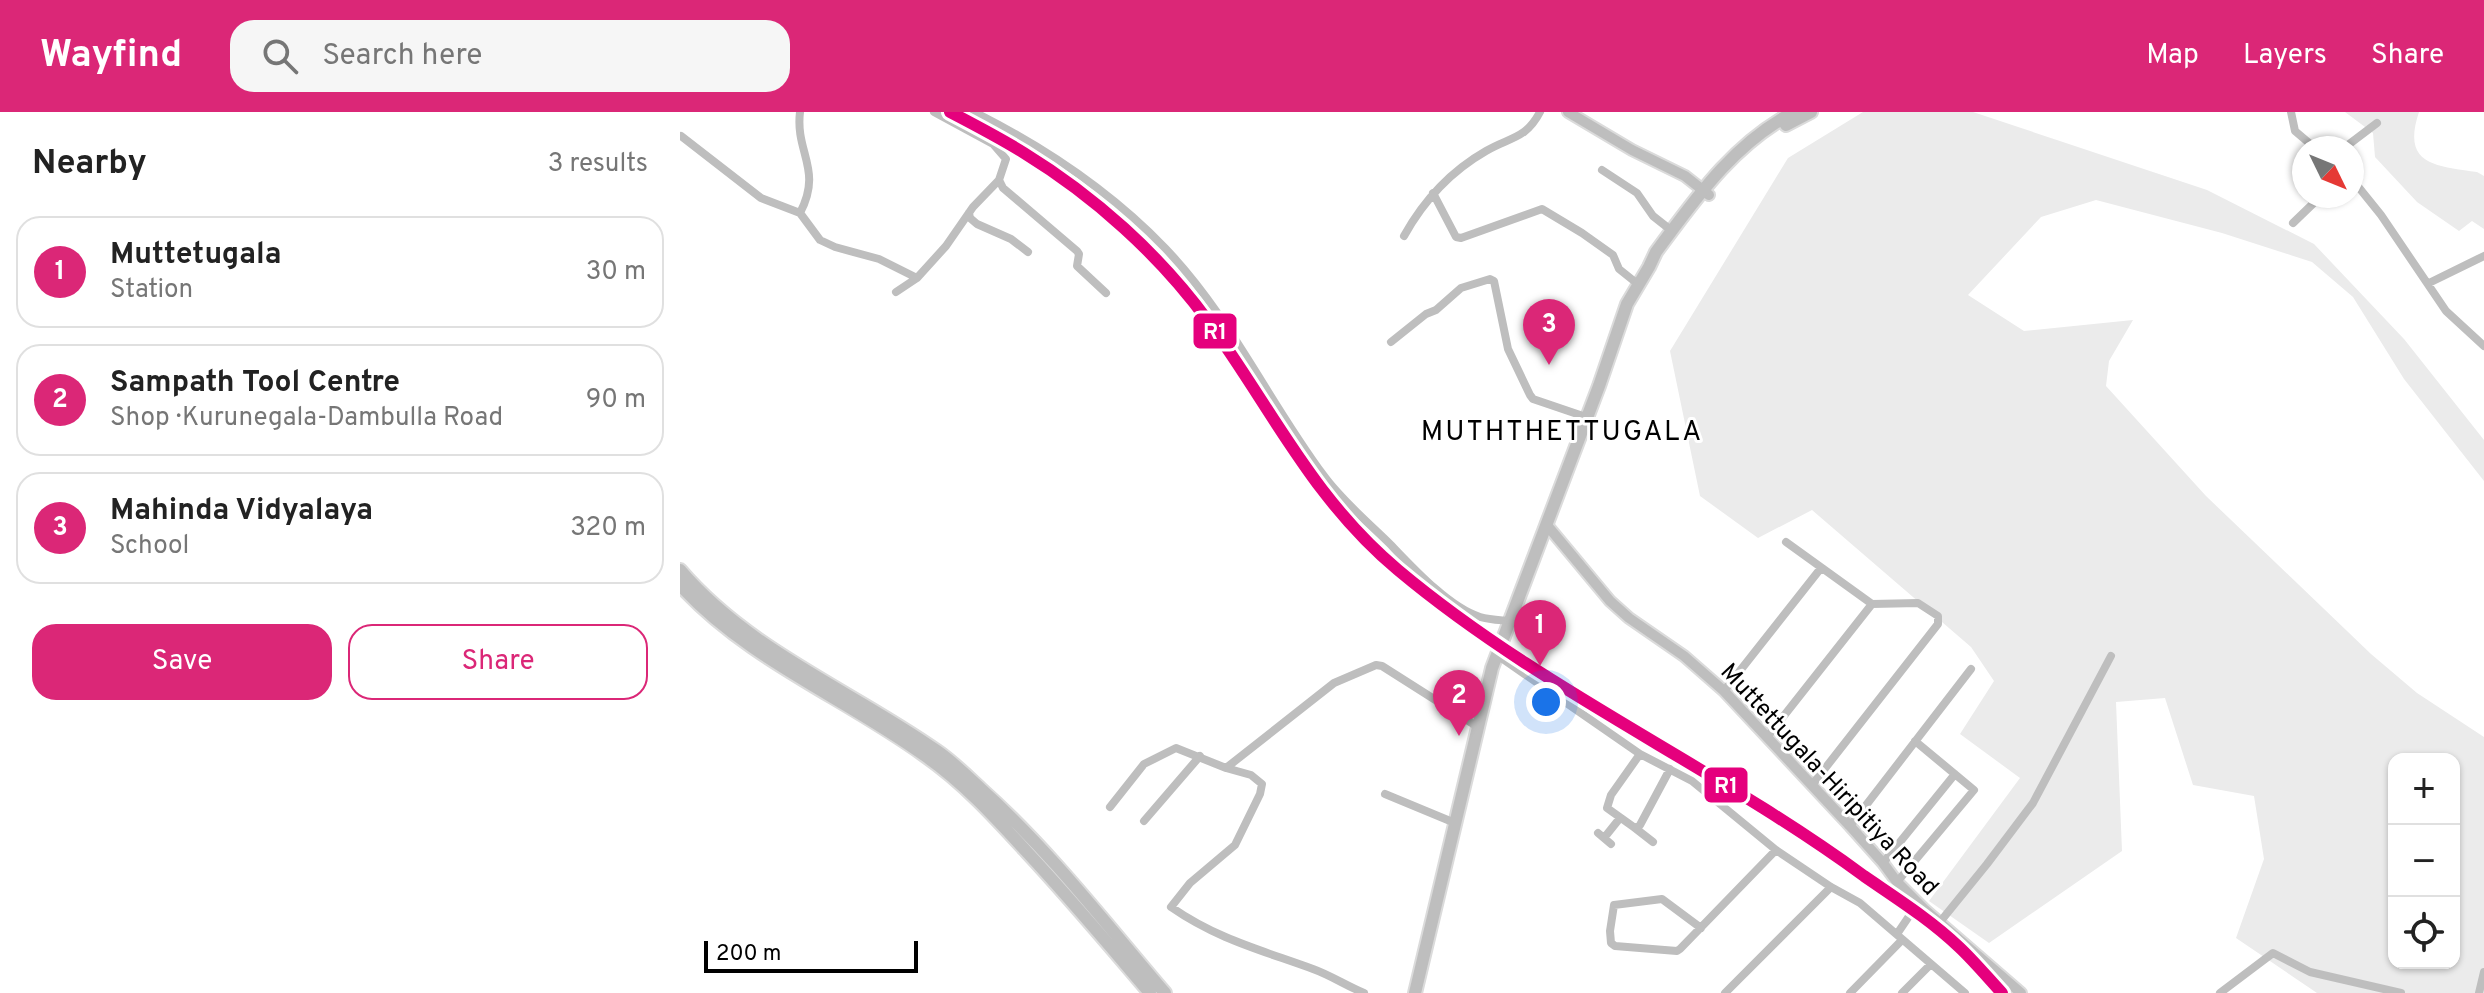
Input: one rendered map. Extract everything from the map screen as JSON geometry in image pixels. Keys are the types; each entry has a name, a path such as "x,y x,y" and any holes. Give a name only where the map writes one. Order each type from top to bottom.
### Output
{"highway":[{"path":"1649,267 1732,156 1771,123 1794,112"},
{"path":"1415,993 1497,655 1627,304 1656,252 1706,193 1753,146 1811,112"},
{"path":"680,570 756,638 937,751 973,782 1009,814 1054,862 1165,993"},
{"path":"680,585 700,607 774,661 925,755 957,781 985,806 1150,993"}],"main road":[{"path":"1568,112 1632,150 1685,176 1706,193"},
{"name":"Muttettugala-Hiripitiya Road","path":"1546,524 1610,601 1684,656 1724,691 1850,826 1897,882 2021,993"}],"street":[{"path":"800,112 798,124 810,182 800,213"},
{"path":"896,292 917,278 946,246 969,213 999,180 1006,159 993,144 934,112"},
{"path":"974,112 1064,163 1154,238 1220,315 1330,484 1435,588 1471,614 1510,621"},
{"path":"1404,236 1433,193 1458,170 1487,150 1529,130 1540,112"},
{"path":"2291,112 2295,131 2301,136"},
{"path":"2360,136 2377,123"},
{"path":"681,136 761,198 800,213 820,240 879,259 917,278"},
{"path":"1602,170 1637,193 1653,216 1672,231"},
{"path":"999,180 1003,188 1077,251 1077,266 1106,293"},
{"path":"1433,193 1456,237 1461,238 1542,209 1613,255 1619,269 1639,285"},
{"path":"2364,194 2446,311 2484,346"},
{"path":"2293,223 2309,208"},
{"path":"969,213 977,224 1011,239 1028,252"},
{"path":"2429,283 2484,256"},
{"path":"1391,342 1461,288 1490,279 1494,281 1508,349 1530,395 1533,399 1586,417"},
{"path":"1786,542 1872,604 1918,603 1938,616 1938,624 1812,785"},
{"path":"1724,691 1821,568"},
{"path":"1768,736 1872,604"},
{"path":"1497,655 1640,754 1692,781 1776,850 1860,903 1931,964 1954,989 1965,993"},
{"path":"1940,922 2033,803 2111,656"},
{"path":"1226,768 1334,683 1376,665 1427,693 1478,727"},
{"path":"1850,826 1971,669"},
{"path":"1897,882 1973,793 1973,788 1915,741"},
{"path":"1110,807 1144,764 1176,748 1251,775 1262,784 1260,794 1235,845 1190,883 1171,907 1199,927 1316,970 1364,993"},
{"path":"1640,754 1611,795 1607,808 1653,842"},
{"path":"1144,821 1200,756"},
{"path":"1635,828 1640,825 1670,769"},
{"path":"1883,863 1955,774"},
{"path":"1385,794 1455,823"},
{"path":"1604,838 1620,818"},
{"path":"1701,928 1662,899 1612,907 1610,931 1611,943 1615,946 1677,951 1701,928 1776,850"},
{"path":"1725,993 1831,887"},
{"path":"1850,993 1900,937 1918,903"},
{"path":"2220,993 2273,953 2310,972 2401,993"},
{"path":"1902,993 1931,964"},
{"path":"2479,993 2484,972"}],"shaded area":[{"path":"1863,112 1973,112 2207,190 2314,244 2404,339 2484,440 2484,481 2404,379 2353,297 2312,262 2222,233 2096,200 2041,217 1968,295 2024,331 2133,320 2109,361 2106,386 2206,496 2371,654 2417,693 2484,737 2484,993 2317,993 2236,938 2264,859 2254,796 2193,785 2165,698 2116,702 2122,851 1989,943 1929,901 2020,778 1960,734 1994,681 1971,647 1812,510 1758,538 1700,496 1670,351 1788,158"},
{"path":"2345,112 2419,112 2415,143 2426,160 2484,176 2484,229 2472,221 2459,231 2417,202 2375,157 2373,133"}],"transit line":[{"name":"R1","path":"950,112 1050,170 1100,207 1147,250 1208,321 1317,483 1341,513 1398,570 1510,653 1807,836 1901,901 1948,937 2002,993"}],"place":[{"name":"Mahinda Vidyalaya","path":"1549,365"},
{"name":"Muttetugala","path":"1540,666"},
{"name":"Sampath Tool Centre","path":"1459,736"}],"district":[{"name":"MUTHTHETTUGALA","path":"1562,430"}]}
